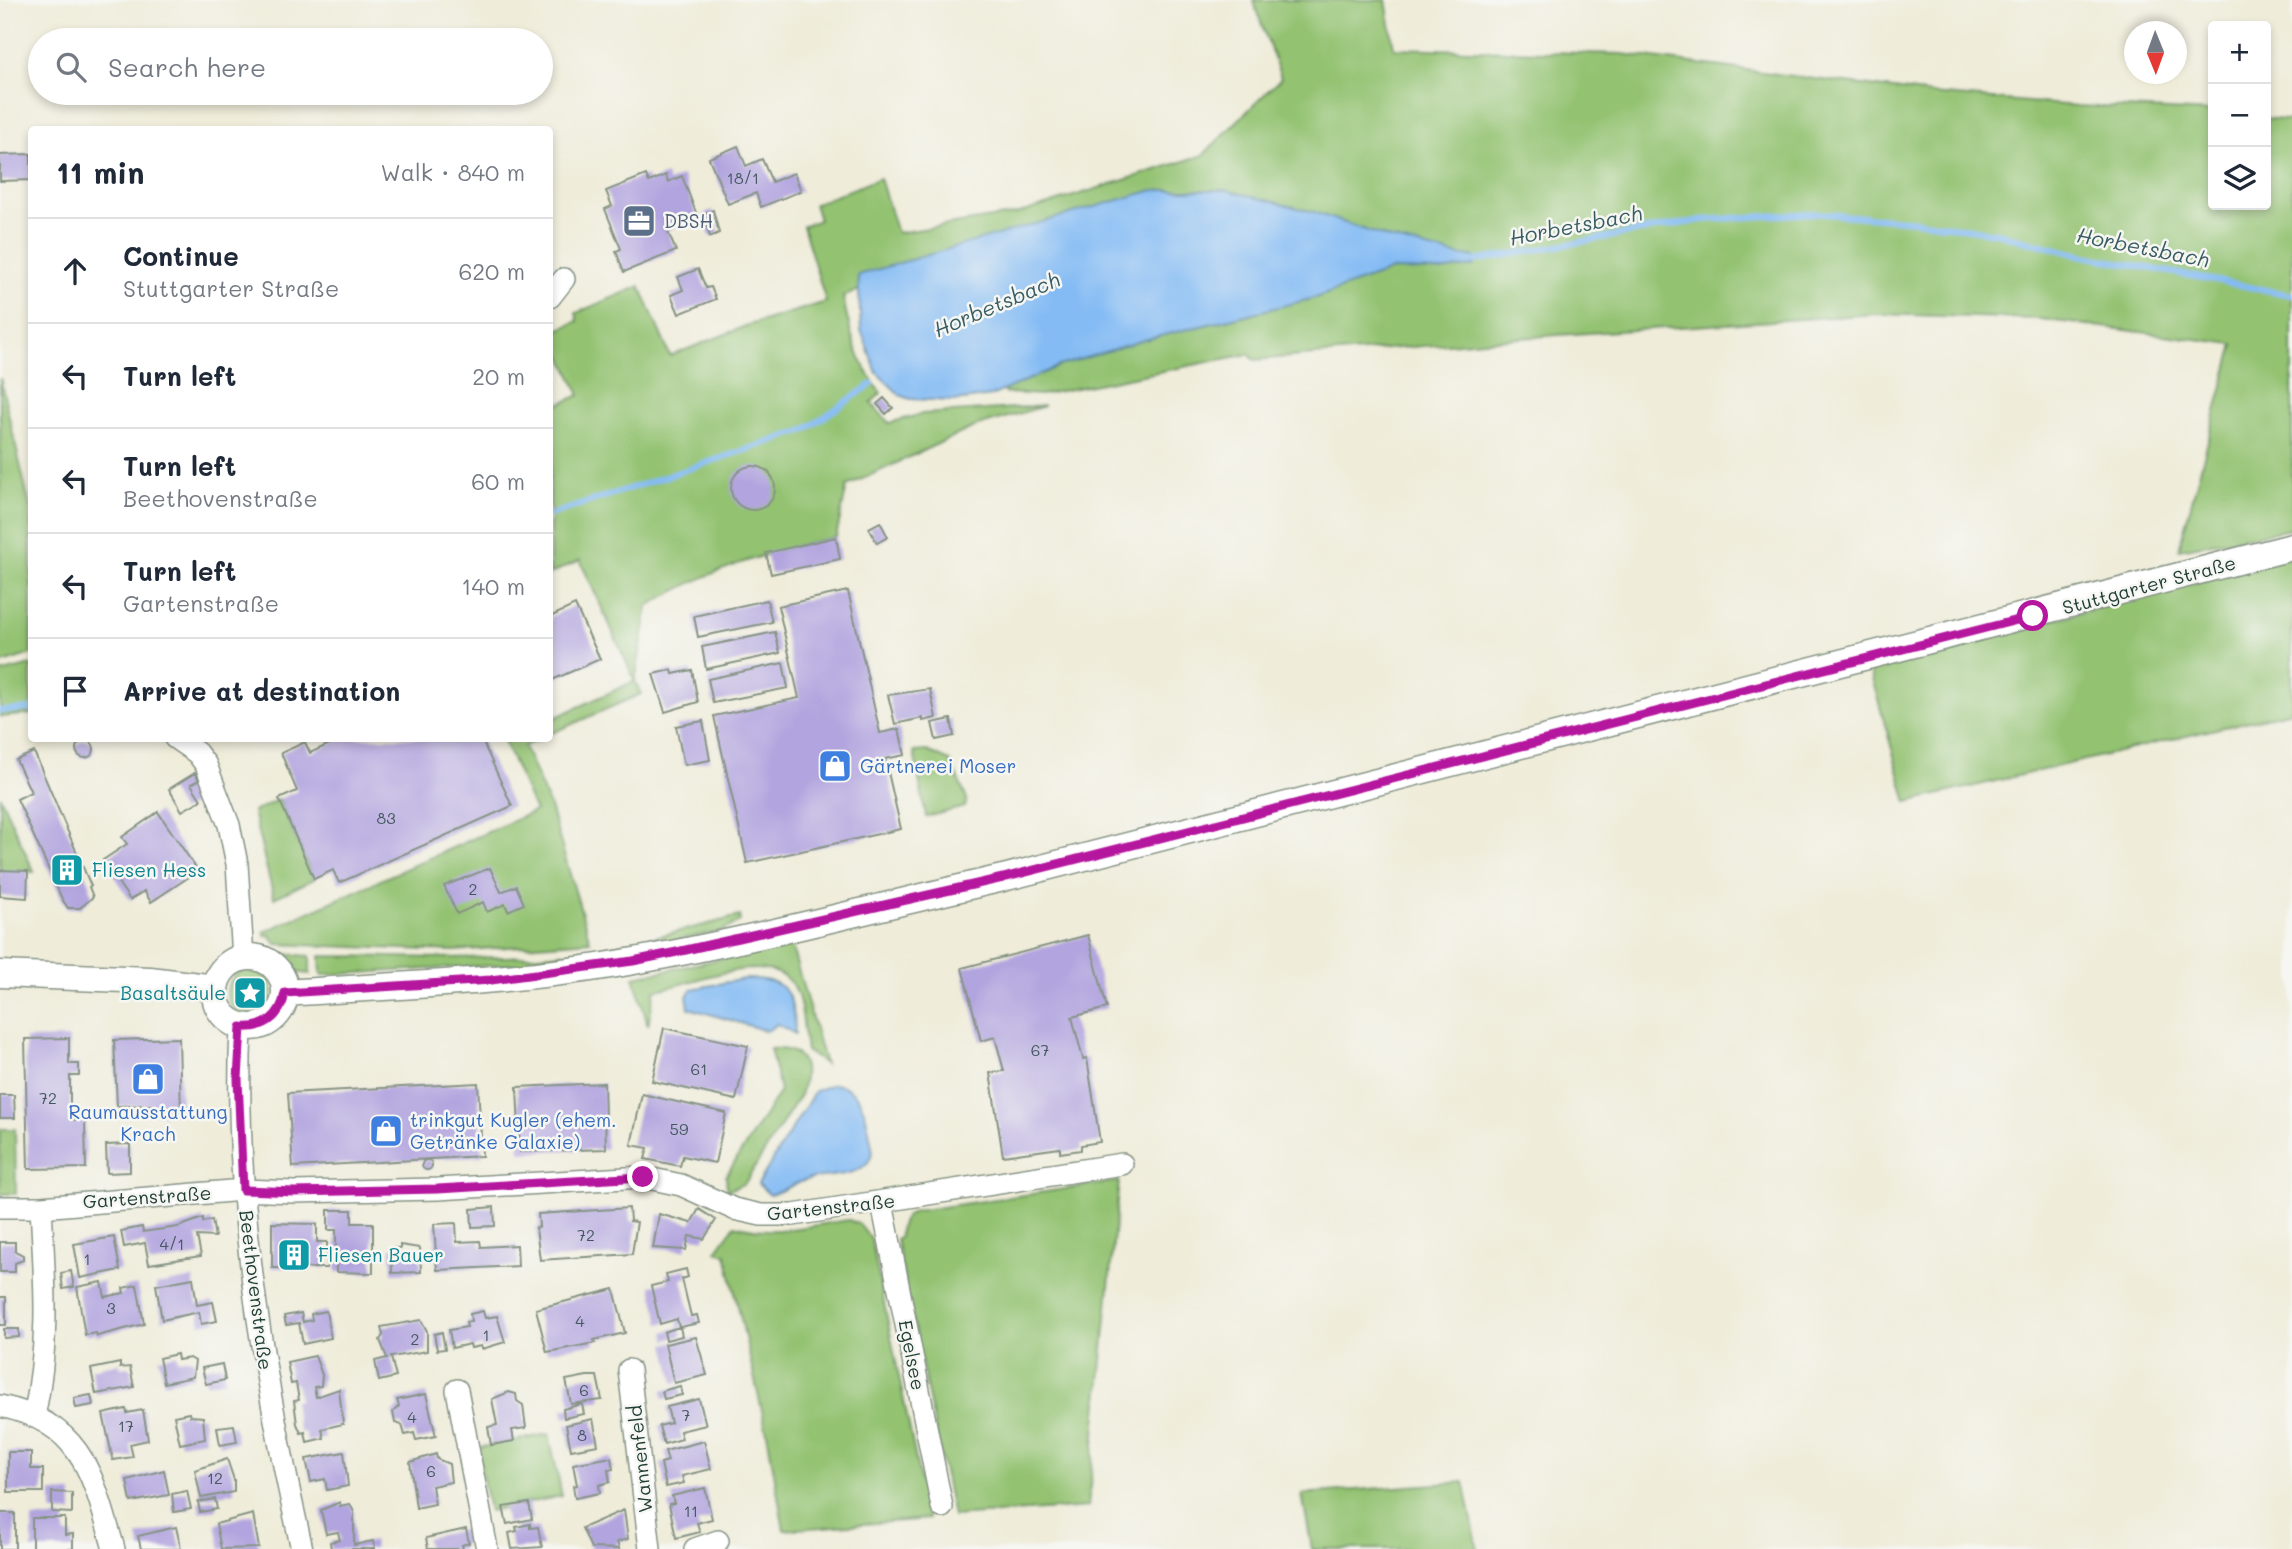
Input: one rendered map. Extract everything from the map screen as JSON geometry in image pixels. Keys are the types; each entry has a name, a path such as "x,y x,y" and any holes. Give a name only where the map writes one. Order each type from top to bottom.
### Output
{"street":[{"path":"553,293 564,279"},
{"name":"Stuttgarter Straße","path":"285,993 491,980 555,972 633,961 796,926 1038,869 2292,547"},
{"path":"181,742 197,753 205,765 229,825 237,864 243,958"},
{"path":"243,958 257,958 275,968 282,979 285,993 281,1008 272,1019 257,1027 241,1027 221,1012 215,988 226,967 243,958"},
{"path":"0,974 150,979 215,988"},
{"name":"Beethovenstraße","path":"241,1027 238,1079 243,1190 258,1328 302,1549"},
{"name":"Gartenstraße","path":"0,1207 41,1207 243,1190 294,1192 438,1189 643,1177 681,1185 734,1209 761,1216 793,1215 1122,1164"},
{"name":"Egelsee","path":"882,1202 942,1507"},
{"path":"34,1417 46,1339 47,1292 41,1207"},
{"name":"Wannenfeld","path":"629,1370 650,1549"},
{"path":"457,1390 487,1549"},
{"path":"0,1406 34,1417 60,1432 89,1467 98,1489 114,1549"},
{"path":"695,1549 718,1541"}],"green space":[{"path":"1253,0 1386,0 1394,48 1622,54 1932,94 2077,106 2208,112 2208,210 2271,210 2271,119 2292,121 2292,529 2179,549 2234,344 2040,319 1877,314 1558,335 1254,360 1249,354 1041,395 1007,393 929,363 983,389 990,396 956,401 861,289 843,297 846,312 860,358 881,393 871,403 889,423 922,414 1045,406 974,427 847,486 836,537 787,549 716,572 648,606 635,682 641,694 553,733 553,719 635,681 580,560 553,573 553,407 580,395 553,332 578,321 576,313 640,286 670,356 746,326 826,302 803,226 819,220 814,204 880,178 897,233 1017,214 1203,155 1281,78"},
{"path":"0,378 28,498 28,655 0,664"},
{"path":"2292,557 2292,711 1907,802 1869,668"},
{"path":"28,666 28,714 0,717 0,673"},
{"path":"504,742 533,742 524,746 550,807 590,941 454,951 276,944 270,935 266,936 264,932 535,811"},
{"path":"927,751 950,761 967,799 965,807 926,817 914,752"},
{"path":"0,796 34,872 0,871"},
{"path":"279,799 314,879 274,898 253,812"},
{"path":"740,916 740,921 723,931 558,962 321,975 320,956 478,958 572,952 656,937"},
{"path":"791,944 825,1064 806,1051 798,996 788,980 773,971 734,971 655,990 648,1025 634,977"},
{"path":"264,947 281,954 310,956 310,974 292,972"},
{"path":"250,970 267,976 273,993 267,1010 250,1016 233,1010 227,993 233,976"},
{"path":"770,1049 790,1051 802,1060 804,1075 800,1095 745,1183 727,1191 726,1176 780,1091"},
{"path":"0,1129 15,1129 16,1194 0,1194"},
{"path":"1119,1181 1088,1507 953,1516 896,1239 900,1237 903,1221 915,1211"},
{"path":"849,1220 859,1224 871,1239 928,1519 784,1530 767,1433 726,1254 716,1251 735,1225 778,1230"},
{"path":"549,1434 562,1496 489,1511 477,1448"},
{"path":"1464,1482 1478,1549 1312,1549 1302,1494"}],"water":[{"path":"1153,190 1226,190 1314,212 1391,239 1460,256 1473,256 1477,261 1473,266 1441,271 1392,270 1315,298 1144,340 1059,366 991,396 955,401 910,399 900,395 877,373 861,330 858,275"},
{"path":"744,979 770,981 785,990 790,998 795,1034 777,1024 767,1031 689,1008 687,996 692,989"},
{"path":"833,1084 853,1092 859,1100 867,1119 873,1152 869,1161 855,1171 806,1180 770,1195 758,1184 815,1091"}],"building":[{"path":"738,146 746,166 762,159 772,182 794,173 801,191 761,207 756,193 728,204 709,158"},
{"path":"28,154 28,180 0,181 0,155"},
{"path":"646,175 649,182 666,175 668,182 682,176 698,218 667,230 676,251 624,272 616,251 621,249 605,209 612,206 606,191"},
{"path":"713,210 719,233 710,237 704,214"},
{"path":"698,269 706,288 711,287 716,299 679,314 671,295 683,290 678,277"},
{"path":"884,398 893,408 886,414 877,404"},
{"path":"753,466 769,472 775,488 769,504 753,510 737,504 731,488 737,472"},
{"path":"880,522 888,537 877,543 869,528"},
{"path":"836,537 840,559 771,574 766,553"},
{"name":"Gärtnerei Moser","path":"848,591 880,733 899,729 905,755 885,759 901,829 747,863 714,716 799,698 778,606"},
{"path":"767,600 772,622 698,637 694,616"},
{"path":"575,605 600,659 553,680 553,616"},
{"path":"775,632 780,653 706,669 702,647"},
{"path":"783,663 788,688 713,703 708,679"},
{"path":"672,670 673,674 692,670 698,702 665,712 653,674"},
{"path":"930,689 936,718 895,724 888,695"},
{"path":"951,719 954,736 936,740 932,723"},
{"path":"703,721 710,760 684,765 676,726"},
{"path":"78,742 92,742 94,753 89,758 81,758 76,753"},
{"path":"305,742 310,753 334,742 483,742 512,806 339,883 333,870 314,879 279,799 297,791 281,753"},
{"path":"34,752 91,886 89,887 93,897 80,908 68,908 62,899 17,799 31,792 16,760"},
{"path":"195,773 199,780 191,784 201,800 182,811 169,789"},
{"path":"158,812 198,871 151,902 144,891 130,900 103,860 127,844 122,837"},
{"path":"490,868 501,892 516,886 524,904 508,911 505,904 487,912 483,902 457,914 444,886"},
{"path":"0,870 28,871 27,898 0,896"},
{"path":"1088,935 1107,1008 1072,1017 1083,1059 1087,1058 1100,1142 1081,1145 1081,1150 1060,1153 1060,1148 1003,1156 990,1073 1004,1071 995,1037 981,1041 962,968"},
{"path":"664,1028 748,1046 736,1100 652,1081"},
{"path":"69,1038 69,1064 79,1064 79,1076 70,1076 70,1120 85,1119 86,1168 28,1169 25,1039"},
{"name":"Raumausstattung Krach","path":"179,1038 181,1114 157,1114 156,1105 117,1106 114,1040"},
{"name":"trinkgut Kugler (ehem. Getränke Galaxie)","path":"478,1083 482,1156 293,1167 288,1093"},
{"path":"604,1083 606,1149 520,1152 517,1087"},
{"path":"642,1094 726,1113 715,1163 683,1156 680,1166 645,1159 648,1148 631,1145"},
{"path":"0,1095 14,1095 15,1118 0,1118"},
{"path":"130,1144 130,1172 107,1173 106,1145"},
{"path":"427,1160 431,1161 431,1169 427,1170 423,1169 422,1165 423,1161"},
{"path":"494,1207 495,1226 472,1227 471,1209"},
{"path":"629,1208 630,1221 637,1222 632,1254 540,1260 536,1228 539,1227 538,1214"},
{"path":"699,1209 716,1220 704,1239 689,1236 686,1250 653,1248 659,1214 691,1223"},
{"path":"328,1210 352,1210 352,1223 373,1223 373,1273 336,1272 336,1230 328,1230"},
{"path":"203,1218 203,1222 212,1220 215,1237 197,1236 201,1256 149,1264 145,1243 124,1247 121,1231 142,1227 143,1232 178,1227"},
{"name":"Fliesen Bauer","path":"272,1223 317,1224 317,1242 327,1242 327,1268 272,1268"},
{"path":"456,1223 457,1242 480,1241 481,1247 517,1245 518,1266 437,1270 434,1224"},
{"path":"114,1237 120,1270 80,1278 74,1244"},
{"path":"0,1242 15,1242 15,1251 23,1255 23,1260 15,1263 15,1272 0,1272"},
{"path":"400,1245 420,1248 421,1272 392,1273 391,1248 400,1248"},
{"path":"686,1269 688,1277 682,1279 691,1316 697,1315 699,1323 680,1327 682,1336 666,1340 664,1332 679,1327 677,1319 660,1324 651,1286 668,1282 666,1274"},
{"path":"71,1271 74,1287 63,1289 61,1273"},
{"path":"193,1278 197,1305 213,1302 217,1321 201,1324 199,1312 162,1320 156,1285"},
{"path":"102,1282 105,1297 124,1293 123,1288 137,1285 144,1324 97,1336 96,1333 85,1335 77,1287"},
{"path":"614,1289 625,1333 594,1340 595,1343 547,1352 536,1309"},
{"path":"0,1297 6,1297 6,1325 0,1325"},
{"path":"326,1311 331,1338 303,1344 299,1323 286,1325 284,1316 301,1313 303,1322 312,1320 311,1314"},
{"path":"483,1311 485,1318 497,1316 505,1342 482,1349 481,1346 471,1348 470,1344 452,1348 449,1330 467,1327 466,1322 471,1321 470,1314"},
{"path":"421,1320 427,1331 427,1351 391,1357 396,1377 379,1381 375,1361 387,1358 380,1340 383,1335 381,1327"},
{"path":"4,1329 19,1329 19,1337 4,1338"},
{"path":"442,1332 445,1349 437,1350 434,1334"},
{"path":"696,1337 707,1375 674,1383 665,1344"},
{"path":"177,1354 178,1360 190,1358 195,1361 193,1377 164,1383 159,1358"},
{"path":"315,1356 322,1375 321,1386 314,1387 316,1397 339,1389 343,1424 322,1429 324,1438 307,1442 305,1432 301,1433 297,1424 294,1401 299,1400 296,1383 291,1384 287,1362"},
{"path":"120,1363 120,1368 130,1367 134,1387 96,1394 91,1369"},
{"path":"222,1364 225,1380 206,1384 202,1368"},
{"path":"597,1376 602,1400 571,1404 566,1380"},
{"path":"680,1386 682,1395 664,1399 662,1391"},
{"path":"509,1392 516,1394 517,1401 523,1405 526,1428 512,1430 514,1441 491,1445 488,1427 497,1425 492,1399"},
{"path":"426,1394 436,1436 416,1440 414,1433 405,1435 402,1425 395,1423 393,1412 399,1406 397,1400"},
{"path":"91,1395 93,1405 76,1408 74,1398"},
{"path":"699,1399 706,1425 680,1431 682,1439 664,1444 659,1426 671,1423 667,1407"},
{"path":"582,1404 584,1414 564,1418 563,1409"},
{"path":"126,1409 127,1413 143,1410 148,1440 130,1444 133,1457 113,1460 103,1414"},
{"path":"189,1413 190,1416 203,1417 205,1439 180,1444 174,1416"},
{"path":"593,1419 598,1445 571,1450 566,1425"},
{"path":"234,1425 237,1442 220,1445 217,1427"},
{"path":"704,1441 711,1469 682,1476 684,1483 666,1487 661,1463 668,1461 665,1451"},
{"path":"8,1452 31,1452 31,1469 43,1469 43,1492 8,1492"},
{"path":"344,1452 348,1486 327,1490 325,1479 311,1482 306,1459"},
{"path":"436,1454 437,1459 449,1464 451,1482 432,1486 435,1504 416,1508 410,1462"},
{"path":"611,1458 613,1469 608,1470 610,1482 599,1485 600,1493 575,1498 573,1486 577,1485 573,1464"},
{"path":"227,1459 234,1480 234,1492 201,1498 195,1470"},
{"path":"164,1470 169,1495 131,1502 127,1480"},
{"path":"705,1488 712,1519 697,1523 700,1532 676,1538 669,1504 674,1503 672,1496"},
{"path":"187,1491 191,1509 174,1512 172,1494"},
{"path":"52,1492 72,1493 72,1513 52,1512"},
{"path":"215,1499 217,1509 200,1512 198,1502"},
{"path":"340,1502 340,1506 350,1504 354,1512 354,1545 373,1541 375,1549 331,1549 330,1542 340,1540 338,1532 326,1534 321,1510"},
{"path":"529,1503 532,1519 507,1524 503,1507"},
{"path":"624,1510 628,1539 617,1542 619,1549 591,1548 582,1528"},
{"path":"0,1513 15,1513 15,1549 0,1549"},
{"path":"253,1514 259,1548 221,1549 216,1524"},
{"path":"32,1518 65,1518 65,1535 73,1534 73,1549 32,1549"},
{"path":"530,1524 530,1528 538,1527 542,1547 512,1549 509,1533 517,1531 516,1527"},
{"path":"176,1527 181,1549 141,1549 138,1536"},
{"path":"466,1529 469,1543 462,1545 463,1549 428,1549 426,1538"}],"waterway":[{"name":"Horbetsbach","path":"1469,262 1702,220 1814,213 1917,221 1996,233 2084,256 2292,295"},
{"name":"Horbetsbach","path":"553,514 805,430 872,384"},
{"name":"Horbetsbach","path":"0,711 28,709"}],"place":[{"name":"DBSH","path":"639,221"},
{"name":"Gärtnerei Moser","path":"835,766"},
{"name":"Fliesen Hess","path":"67,870"},
{"name":"Basaltsäule","path":"250,993"},
{"name":"Raumausstattung Krach","path":"148,1079"},
{"name":"trinkgut Kugler (ehem. Getränke Galaxie)","path":"386,1131"},
{"name":"Fliesen Bauer","path":"294,1255"}],"route":[{"path":"643,1177 438,1189 294,1192 243,1190 238,1079 241,1027 257,1027 272,1019 281,1008 285,993 491,980 555,972 633,961 796,926 1003,878 1426,768 2033,616"}]}
